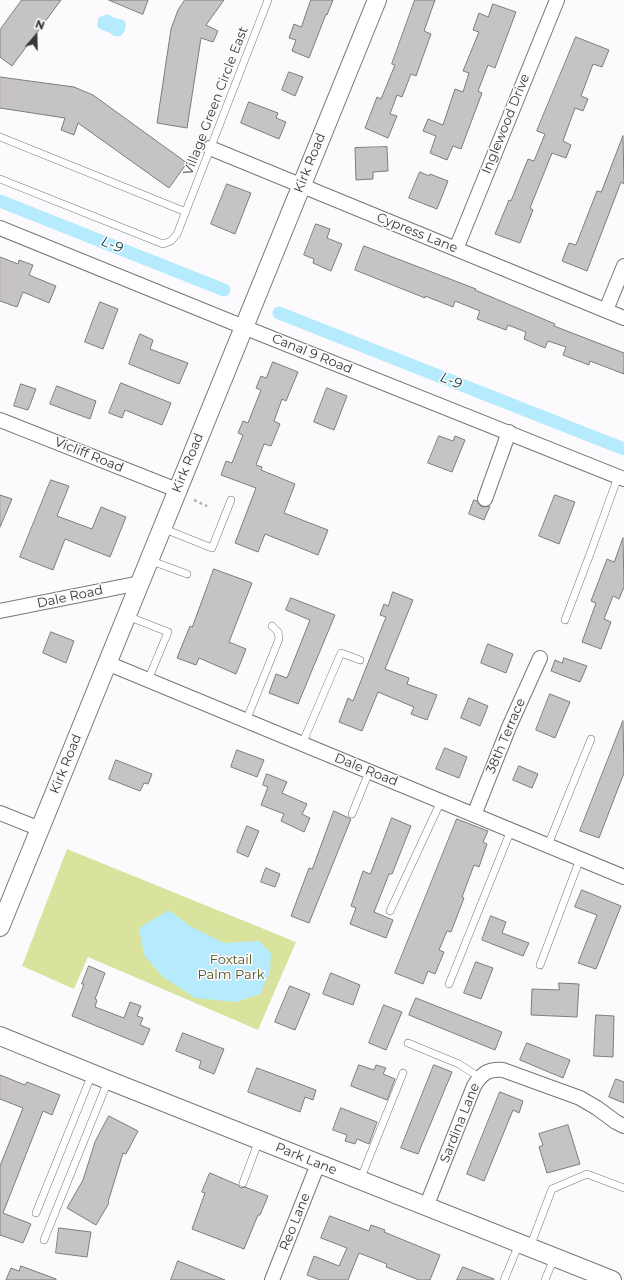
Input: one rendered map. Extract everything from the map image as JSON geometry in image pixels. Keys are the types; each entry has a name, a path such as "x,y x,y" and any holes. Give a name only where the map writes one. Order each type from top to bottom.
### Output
{"street":[{"name":"Kirk Road","path":"0,927 377,0"},
{"name":"Inglewood Drive","path":"456,249 557,0"},
{"name":"Cypress Lane","path":"210,148 624,318"},
{"name":"Canal 9 Road","path":"0,228 621,478"},
{"path":"606,310 624,266"},
{"name":"Vicliff Road","path":"0,420 177,490"},
{"path":"485,499 509,432"},
{"name":"Dale Road","path":"0,611 140,583"},
{"name":"38th Terrace","path":"474,815 509,727 540,658"},
{"name":"Dale Road","path":"107,663 624,877"},
{"path":"0,813 40,829"},
{"name":"Park Lane","path":"0,1036 612,1280"},
{"name":"Sardina Lane","path":"426,1207 474,1086 479,1077 486,1072 503,1070 580,1098 598,1108 616,1122 624,1126"},
{"name":"Reo Lane","path":"272,1280 318,1164"}],"lane":[{"name":"Village Green Circle East","path":"0,179 163,244 171,241 177,234 186,212 268,0"},
{"path":"0,137 186,212"},
{"path":"565,620 621,478"},
{"path":"162,528 212,548 231,500"},
{"path":"149,560 187,574"},
{"path":"126,616 168,632 148,680"},
{"path":"246,720 279,639 278,632 272,626"},
{"path":"302,744 341,653 360,660"},
{"path":"548,846 592,739"},
{"path":"352,814 369,772"},
{"path":"390,911 441,801"},
{"path":"449,984 510,830"},
{"path":"540,965 580,859"},
{"path":"408,1042 459,1064 479,1077"},
{"path":"360,1180 403,1073"},
{"path":"36,1213 100,1077"},
{"path":"44,1240 100,1077"},
{"path":"243,1183 259,1140"},
{"path":"504,1280 525,1245 552,1189 587,1174 624,1188"},
{"path":"546,1280 554,1257"}],"path":[{"path":"194,500 207,506"}],"green space":[{"name":"Foxtail Palm Park","path":"67,849 296,942 258,1030 88,957 74,989 22,966"}],"water":[{"path":"108,14 114,18 124,20 126,28 121,36 114,36 99,28 97,24 99,17"},
{"path":"169,910 190,926 224,943 259,941 271,953 270,972 260,994 236,1002 195,998 162,976 144,955 139,928"}],"building":[{"path":"22,0 61,0 12,66 0,57 0,30"},
{"path":"109,0 148,0 143,14"},
{"path":"185,0 224,0 206,25 218,31 213,42 201,38 187,128 157,123 171,29 178,10"},
{"path":"311,0 333,0 309,58 292,51 296,40 289,38 294,24 301,27"},
{"path":"415,0 435,0 424,31 431,34 416,76 411,74 402,97 397,95 390,114 397,116 388,138 365,128 377,97 381,99 395,65 392,64"},
{"path":"493,4 516,12 495,68 488,65 478,91 482,93 461,149 453,146 447,160 430,153 436,136 423,131 428,119 443,125 455,89 463,92 469,73 463,71 479,32 473,30 479,13 488,17"},
{"path":"576,37 609,50 602,67 593,64 581,96 588,99 583,111 575,108 563,141 571,145 566,158 552,153 530,208 533,210 520,243 495,234 509,200 511,201 528,159 534,161 545,134 537,131"},
{"path":"289,72 303,77 295,96 282,90"},
{"path":"0,77 74,87 93,95 187,163 169,188 78,123 74,135 61,130 65,118 0,108"},
{"path":"249,102 278,113 276,118 286,122 279,139 241,123"},
{"path":"623,136 624,184 621,182 587,271 562,261 569,243 576,245 597,191 601,192"},
{"path":"387,147 388,171 373,172 373,179 356,180 355,148"},
{"path":"420,172 448,181 437,209 409,198"},
{"path":"227,184 251,193 235,234 211,224"},
{"path":"316,224 330,229 327,238 342,244 331,271 313,263 314,259 304,255"},
{"path":"364,246 476,289 475,290 555,324 554,326 624,353 624,374 590,361 589,365 563,355 566,347 548,341 545,348 524,339 526,332 508,325 506,330 477,319 480,311 455,301 453,307 425,296 425,298 355,270"},
{"path":"0,257 18,264 19,260 33,265 29,275 56,286 49,303 23,292 17,307 0,301"},
{"path":"100,302 118,309 103,349 85,342"},
{"path":"140,334 153,340 150,349 188,363 179,384 129,364"},
{"path":"273,362 298,372 286,401 282,399 274,421 280,424 271,446 264,444 256,465 262,467 261,470 295,484 284,513 328,530 318,555 265,534 258,552 235,543 256,488 221,475 226,461 232,463 243,435 238,433 243,421 248,423 261,390 256,388 261,376 266,378"},
{"path":"121,383 171,403 162,425 125,410 122,418 109,413"},
{"path":"21,384 36,389 28,410 14,406"},
{"path":"57,386 96,401 90,419 50,404"},
{"path":"327,388 347,396 334,430 314,422"},
{"path":"439,436 453,441 455,436 465,440 452,472 428,463"},
{"path":"51,480 69,486 57,516 92,529 101,507 126,517 110,557 65,539 53,570 20,557"},
{"path":"0,495 12,499 0,527"},
{"path":"555,495 575,502 559,544 539,536"},
{"path":"474,500 477,501 482,507 490,506 484,520 469,514"},
{"path":"623,538 624,587 619,599 613,596 604,619 611,622 601,649 582,642 596,603 591,601 607,559 614,562"},
{"path":"214,569 252,583 229,642 246,649 236,674 199,658 196,665 177,658 190,626 192,627"},
{"path":"393,592 413,600 385,669 409,678 407,684 437,695 427,720 411,714 414,707 378,692 362,731 339,722 348,698 353,701 386,617 380,615 384,604 388,606"},
{"path":"291,598 335,615 298,704 269,693 276,674 287,678 310,620 286,610"},
{"path":"51,632 74,641 66,663 43,653"},
{"path":"488,644 513,654 506,673 481,663"},
{"path":"564,658 587,666 580,682 551,671 555,660 562,663"},
{"path":"550,694 570,702 555,738 536,730"},
{"path":"469,698 488,706 480,726 461,718"},
{"path":"623,721 624,773 599,838 580,831"},
{"path":"445,748 467,757 459,778 436,769"},
{"path":"237,750 264,760 257,777 231,767"},
{"path":"116,760 152,774 148,784 144,783 140,791 109,779"},
{"path":"519,766 538,774 532,788 513,780"},
{"path":"267,774 287,782 282,793 307,804 302,814 310,818 304,832 281,821 284,814 261,805 268,787 263,785"},
{"path":"334,811 351,819 309,923 291,916 309,868 312,869"},
{"path":"392,818 411,826 392,874 389,874 374,912 393,920 386,938 350,924 356,908 351,906 363,871 370,874"},
{"path":"457,819 488,831 483,842 487,844 479,867 474,865 462,897 464,898 451,932 447,931 439,950 444,952 435,974 428,971 423,984 395,973"},
{"path":"247,826 259,831 248,857 237,852"},
{"path":"266,868 280,874 275,887 261,882"},
{"path":"582,890 621,906 596,969 578,963 597,915 575,907"},
{"path":"491,916 506,922 502,933 529,943 523,956 482,940"},
{"path":"476,962 493,968 481,999 464,993"},
{"path":"89,966 105,973 95,999 97,1000 95,1007 124,1018 130,1002 141,1006 137,1016 143,1018 140,1025 150,1029 143,1045 72,1016"},
{"path":"331,973 360,985 353,1005 323,994"},
{"path":"559,983 579,984 577,1017 531,1015 532,989 559,990"},
{"path":"290,986 310,994 295,1030 275,1022"},
{"path":"416,998 502,1032 495,1050 409,1015"},
{"path":"384,1005 402,1012 386,1050 369,1043"},
{"path":"596,1015 614,1016 613,1057 594,1056"},
{"path":"183,1033 224,1049 214,1074 199,1068 201,1061 176,1051"},
{"path":"527,1043 570,1060 563,1078 520,1060"},
{"path":"359,1065 374,1070 376,1065 386,1068 383,1074 395,1079 387,1100 351,1086"},
{"path":"434,1065 452,1072 418,1154 401,1148"},
{"path":"257,1068 316,1090 313,1100 305,1097 300,1112 248,1092"},
{"path":"0,1075 25,1085 27,1082 60,1095 52,1115 43,1111 3,1213 31,1224 23,1243 0,1235 0,1166 23,1108 0,1099"},
{"path":"616,1079 624,1082 624,1103 609,1097"},
{"path":"500,1092 523,1101 519,1113 513,1110 484,1181 467,1174"},
{"path":"341,1108 377,1122 369,1144 357,1139 355,1144 345,1141 347,1135 333,1130"},
{"path":"109,1116 138,1131 126,1154 123,1153 108,1202 109,1203 96,1225 67,1208 83,1180 95,1142"},
{"path":"568,1125 580,1164 547,1173 539,1147 543,1145 539,1134"},
{"path":"210,1173 238,1185 241,1188 245,1187 268,1196 260,1215 258,1215 244,1249 192,1229 205,1193 202,1192"},
{"path":"330,1216 369,1231 371,1225 385,1230 384,1232 440,1255 430,1280 419,1280 386,1267 387,1264 359,1253 348,1280 320,1280 307,1275 314,1256 339,1266 347,1248 321,1238"},
{"path":"59,1228 91,1232 87,1257 56,1253"},
{"path":"178,1261 225,1280 171,1280"},
{"path":"21,1266 56,1280 6,1280 11,1268 19,1271"},
{"path":"463,1267 494,1279 494,1280 457,1280"}],"waterway":[{"name":"L-9","path":"0,201 224,290"},
{"name":"L-9","path":"279,313 624,449"}]}
